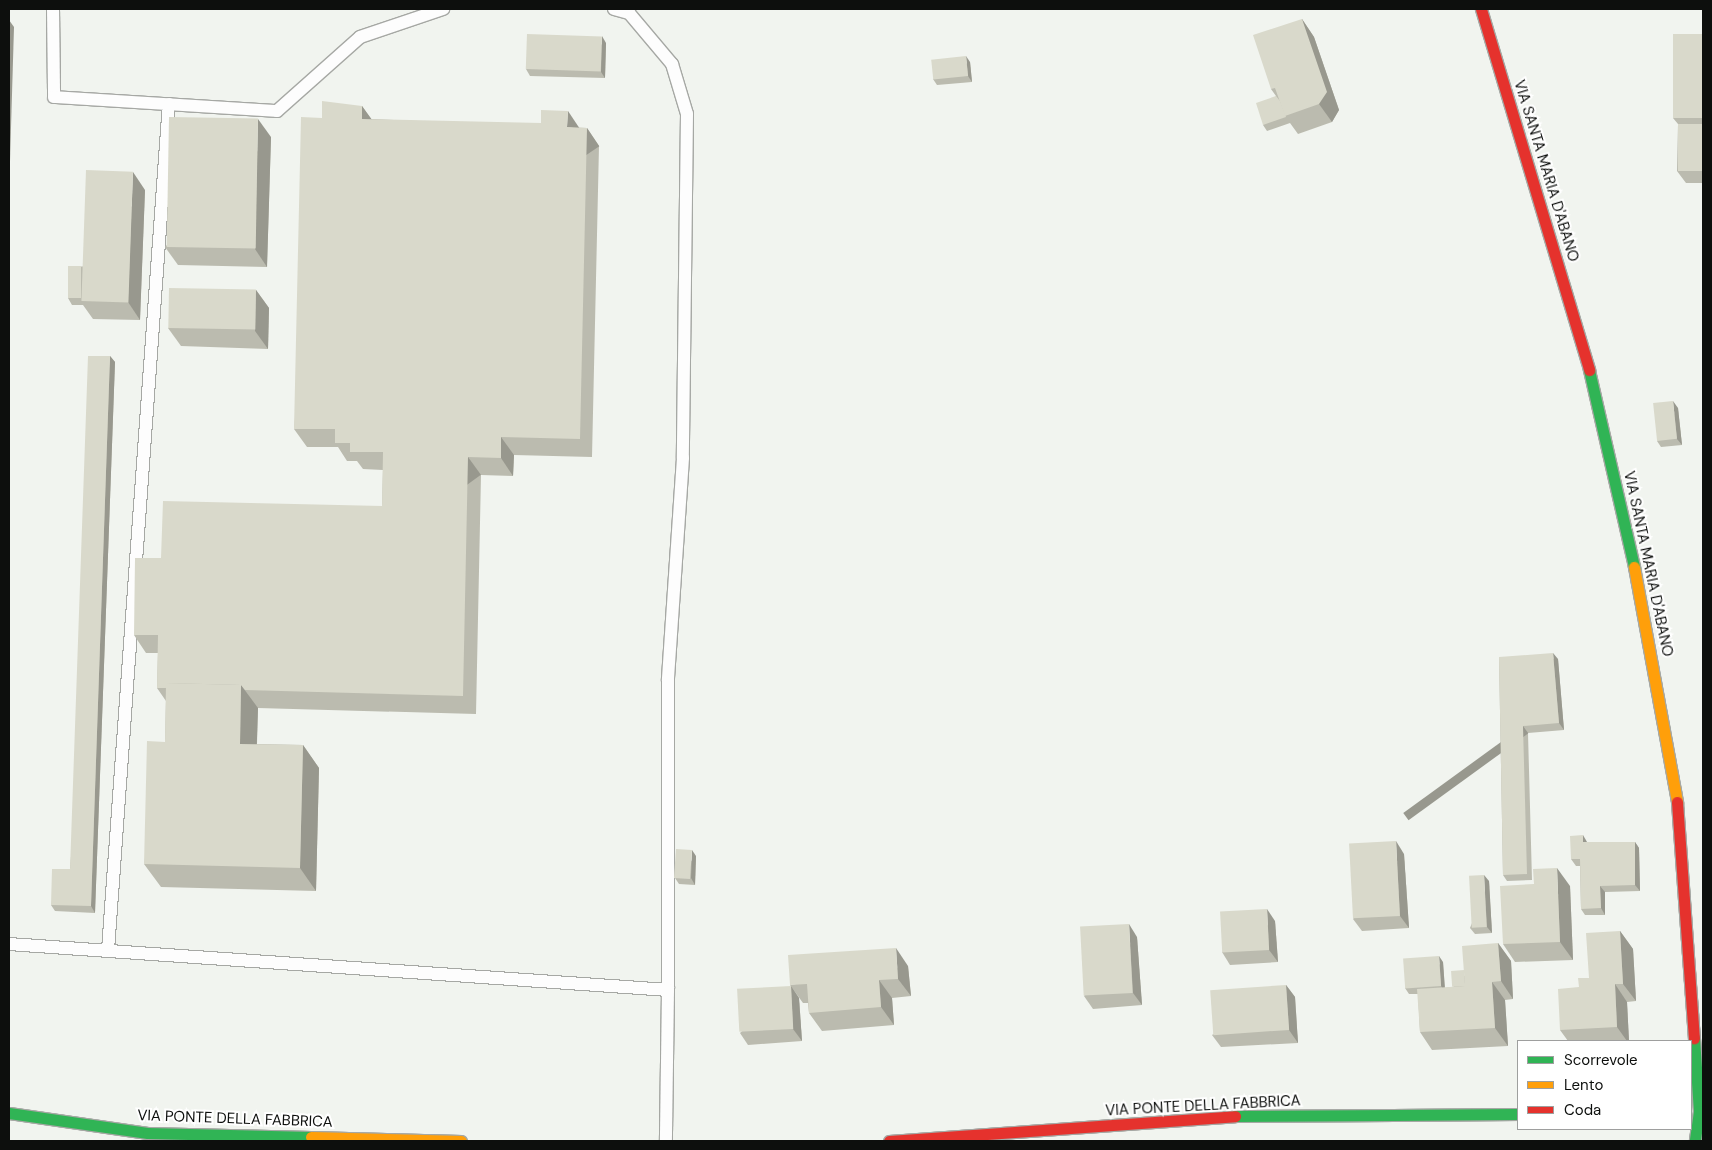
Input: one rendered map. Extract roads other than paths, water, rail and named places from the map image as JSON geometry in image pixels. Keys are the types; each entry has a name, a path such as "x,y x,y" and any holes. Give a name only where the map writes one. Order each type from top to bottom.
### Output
{"street":[{"name":"VIA SANTA MARIA D'ABANO","path":"1481,9 1594,388 1647,624 1680,822 1701,1112 1695,1141"},
{"name":"VIA PONTE DELLA FABBRICA","path":"9,1113 148,1133 461,1141"},
{"name":"VIA PONTE DELLA FABBRICA","path":"889,1141 1224,1116 1517,1114"}],"lane":[{"path":"53,9 54,97 277,111 360,37 443,9"},
{"path":"614,9 629,13 672,64 687,114 683,458 668,680 666,1141"},
{"path":"108,950 169,104"},
{"path":"9,944 668,990"}]}
